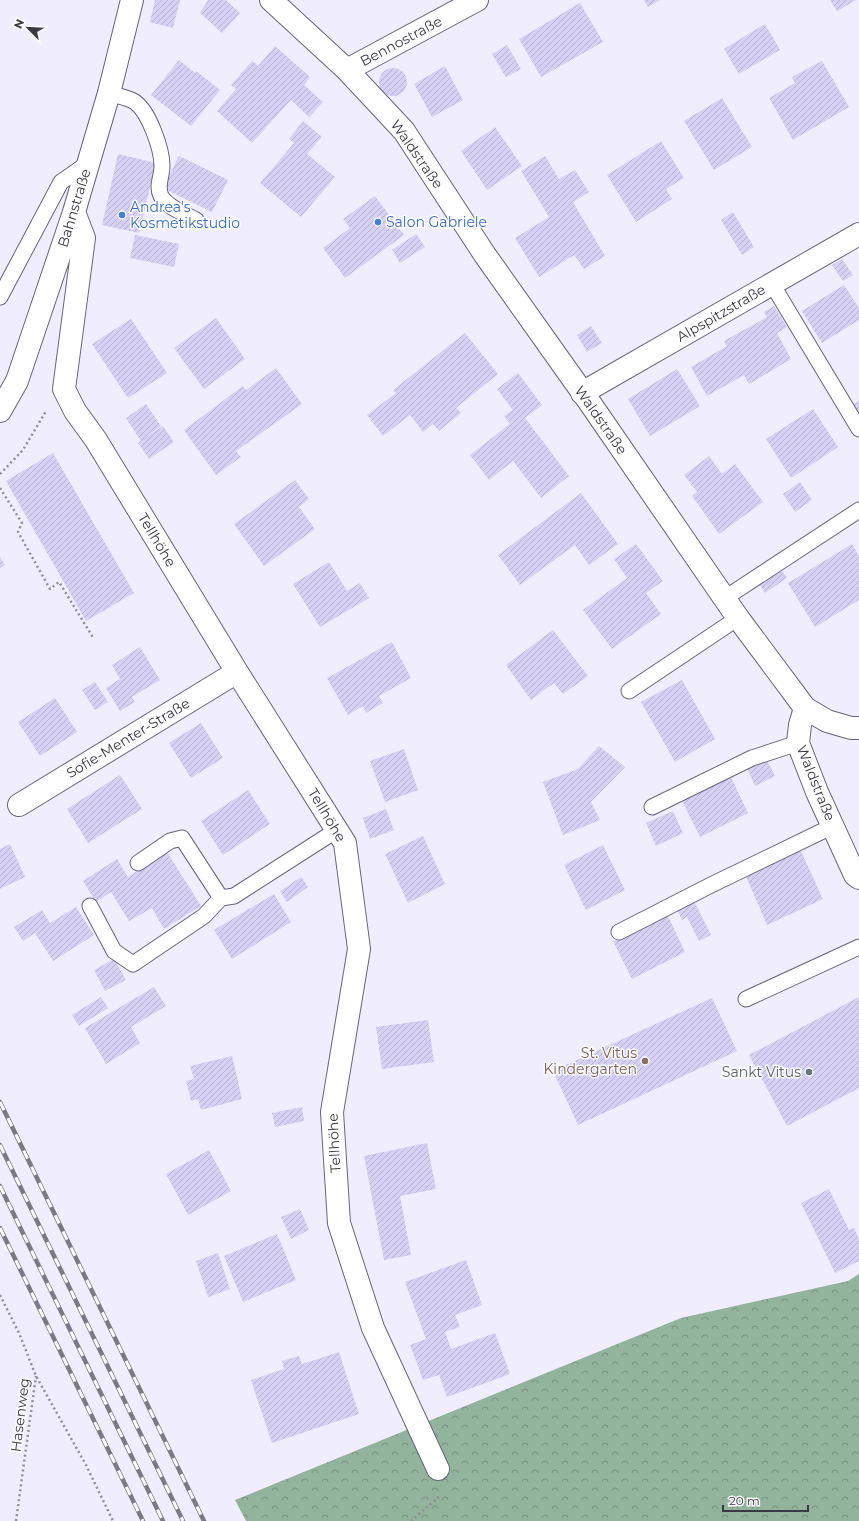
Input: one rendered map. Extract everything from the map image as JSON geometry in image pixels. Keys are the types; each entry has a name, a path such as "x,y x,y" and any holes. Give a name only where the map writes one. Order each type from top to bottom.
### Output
{"street":[{"name":"Bahnstraße","path":"0,411 17,381 74,212 109,93 132,0"},
{"name":"Waldstraße","path":"271,0 347,70 404,131 485,255 738,618 805,708 800,725 798,743 817,792 855,875 859,878"},
{"name":"Bennostraße","path":"347,70 477,0"},
{"path":"64,388 84,238 74,212"},
{"name":"Alpspitzstraße","path":"582,393 859,234"},
{"name":"Tellhöhe","path":"64,388 75,411 96,440 237,672 345,843 359,949 332,1112 339,1223 373,1328 438,1469"},
{"name":"Sofie-Menter-Straße","path":"19,805 237,672"},
{"path":"805,708 827,721 859,728"}],"lane":[{"path":"109,93 129,99 136,103 148,119 160,148 162,166 158,189 161,197 168,204 196,220"},
{"path":"0,297 61,182 87,164"},
{"path":"772,284 859,429"},
{"path":"725,598 859,510"},
{"path":"628,692 738,618"},
{"path":"652,807 752,758 798,743"},
{"path":"619,932 711,885 833,826"},
{"path":"90,906 114,951 133,964 204,916 221,898 234,896 337,830"},
{"path":"138,863 170,841 182,838 221,898"},
{"path":"746,999 859,947"}],"path":[{"path":"0,474 23,450 49,406 64,388"},
{"path":"0,488 22,523 18,532 50,588 60,582 94,639"},
{"name":"Hasenweg","path":"0,1295 19,1333 36,1376 16,1521"},
{"path":"36,1376 86,1466 113,1521"},
{"path":"411,1521 440,1496 447,1484 438,1469"}],"green space":[{"path":"859,1274 859,1521 246,1521 235,1500 681,1318 848,1281"}],"building":[{"path":"155,0 180,0 173,28 150,22"},
{"path":"208,0 226,0 240,13 222,33 200,13"},
{"path":"644,0 660,0 648,7"},
{"path":"830,0 856,0 837,11"},
{"path":"580,3 603,42 541,77 519,39"},
{"path":"765,24 780,50 739,74 724,49"},
{"path":"507,45 521,69 506,77 492,54"},
{"path":"275,46 310,77 304,85 323,102 309,117 291,100 252,143 217,111 236,89 231,85 252,61 258,66"},
{"path":"179,60 220,90 191,126 151,95"},
{"path":"822,61 849,107 793,140 769,98 795,83 792,77"},
{"path":"445,66 463,100 432,117 414,84"},
{"path":"393,68 403,72 407,82 403,92 393,96 383,92 379,82 383,72"},
{"path":"722,98 752,147 714,170 684,121"},
{"path":"303,121 322,137 307,154 335,177 301,217 260,183 294,143 289,139"},
{"path":"495,127 522,166 487,190 461,151"},
{"path":"661,141 684,178 666,189 672,199 636,222 607,175"},
{"path":"118,154 156,163 139,233 102,225"},
{"path":"179,156 228,180 212,212 163,188"},
{"path":"545,156 559,179 575,170 589,192 573,202 605,256 584,269 574,255 539,277 515,238 549,217 521,171"},
{"path":"375,196 404,235 345,278 323,248 350,228 343,219"},
{"path":"733,212 754,247 742,255 721,220"},
{"path":"416,234 425,247 400,263 392,250"},
{"path":"135,235 179,244 174,267 130,258"},
{"path":"842,259 853,275 843,281 832,265"},
{"path":"844,285 859,308 859,320 822,343 802,311"},
{"path":"774,306 787,327 777,333 791,359 749,384 744,375 707,396 691,367 727,346 724,341 767,317 764,312"},
{"path":"216,318 245,359 204,389 174,348"},
{"path":"131,319 167,373 128,398 92,344"},
{"path":"591,326 602,343 587,352 577,335"},
{"path":"465,333 498,374 456,408 461,413 439,431 433,424 423,432 410,415 383,436 367,415 396,393 393,390"},
{"path":"276,368 302,404 236,451 241,457 216,475 184,430 243,386 246,390"},
{"path":"677,369 700,406 650,436 628,399"},
{"path":"518,373 542,405 525,418 569,476 541,498 513,461 489,480 470,455 510,424 504,416 513,410 497,389"},
{"path":"859,401 859,421 850,406"},
{"path":"146,404 161,426 143,439 163,426 174,442 149,459 138,443 141,441 126,418"},
{"path":"813,409 838,447 791,478 766,439"},
{"path":"53,453 134,593 86,621 6,481"},
{"path":"709,456 722,474 735,464 763,502 719,534 692,496 697,492 684,475"},
{"path":"295,480 309,499 299,507 315,529 264,566 234,524"},
{"path":"800,482 812,500 795,512 783,494"},
{"path":"581,493 618,544 589,565 575,545 520,585 498,555"},
{"path":"636,544 663,581 646,593 661,614 612,649 583,610 627,578 614,559"},
{"path":"852,544 859,556 859,600 815,627 788,583"},
{"path":"0,557 5,565 0,568"},
{"path":"329,562 347,591 360,583 369,598 320,627 293,584"},
{"path":"781,569 787,578 765,593 759,584"},
{"path":"553,630 588,676 563,694 554,683 531,700 506,665"},
{"path":"392,642 411,678 379,696 383,703 366,713 363,706 348,715 327,678"},
{"path":"140,647 160,680 132,697 135,702 120,711 106,688 120,679 112,665"},
{"path":"682,680 715,739 675,762 641,702"},
{"path":"95,682 108,702 95,710 82,690"},
{"path":"55,698 77,732 40,756 18,722"},
{"path":"201,723 223,758 191,778 169,743"},
{"path":"599,746 625,767 591,802 600,820 563,835 543,782 578,769"},
{"path":"404,749 418,790 385,802 370,761"},
{"path":"766,759 775,776 755,786 747,768"},
{"path":"120,775 142,809 88,843 67,809"},
{"path":"731,777 748,813 700,837 682,801"},
{"path":"248,790 270,824 223,855 201,821"},
{"path":"386,809 394,830 370,839 363,818"},
{"path":"673,811 683,833 656,846 646,823"},
{"path":"423,836 445,884 408,903 385,854"},
{"path":"10,844 25,877 0,889 0,849"},
{"path":"603,845 625,890 586,910 564,865"},
{"path":"800,849 823,899 767,925 745,874"},
{"path":"167,852 201,906 164,929 152,908 129,921 111,892 96,902 83,881 117,859 128,877"},
{"path":"301,877 308,887 287,902 280,891"},
{"path":"274,894 291,922 232,959 214,930"},
{"path":"694,901 711,935 699,941 687,917 682,920 677,909"},
{"path":"76,907 94,935 53,961 35,933 23,941 14,927 42,910 50,923"},
{"path":"667,914 685,952 632,979 613,941"},
{"path":"114,959 126,980 105,991 94,970"},
{"path":"154,987 166,1006 131,1027 140,1043 106,1064 85,1028"},
{"path":"101,997 108,1008 79,1026 72,1015"},
{"name":"Sankt Vitus","path":"859,997 859,1088 787,1126 749,1055"},
{"name":"St. Vitus Kindergarten","path":"712,998 737,1051 578,1125 553,1071"},
{"path":"428,1020 434,1062 382,1069 376,1027"},
{"path":"232,1056 242,1099 201,1110 198,1099 191,1101 186,1081 194,1079 190,1066"},
{"path":"302,1107 304,1121 275,1127 272,1113"},
{"path":"427,1143 436,1189 400,1196 411,1255 384,1260 364,1156"},
{"path":"209,1150 231,1191 188,1215 166,1174"},
{"path":"829,1189 849,1230 854,1228 859,1239 859,1261 835,1273 801,1203"},
{"path":"300,1209 309,1230 291,1239 281,1217"},
{"path":"277,1234 296,1280 243,1302 224,1256"},
{"path":"218,1253 230,1289 208,1297 196,1261"},
{"path":"466,1260 482,1305 455,1315 460,1327 445,1332 451,1349 495,1333 510,1374 447,1397 439,1375 423,1380 410,1345 426,1339 405,1282"},
{"path":"339,1352 359,1414 272,1443 251,1380 284,1369 282,1361 299,1356 302,1364"}],"railway":[{"path":"0,1102 204,1521"},
{"path":"0,1145 183,1521"},
{"path":"0,1186 163,1521"},
{"path":"0,1228 143,1521"}],"place":[{"name":"Andrea's Kosmetikstudio","path":"122,215"},
{"name":"Salon Gabriele","path":"378,222"},
{"name":"St. Vitus Kindergarten","path":"645,1061"},
{"name":"Sankt Vitus","path":"809,1072"}]}
